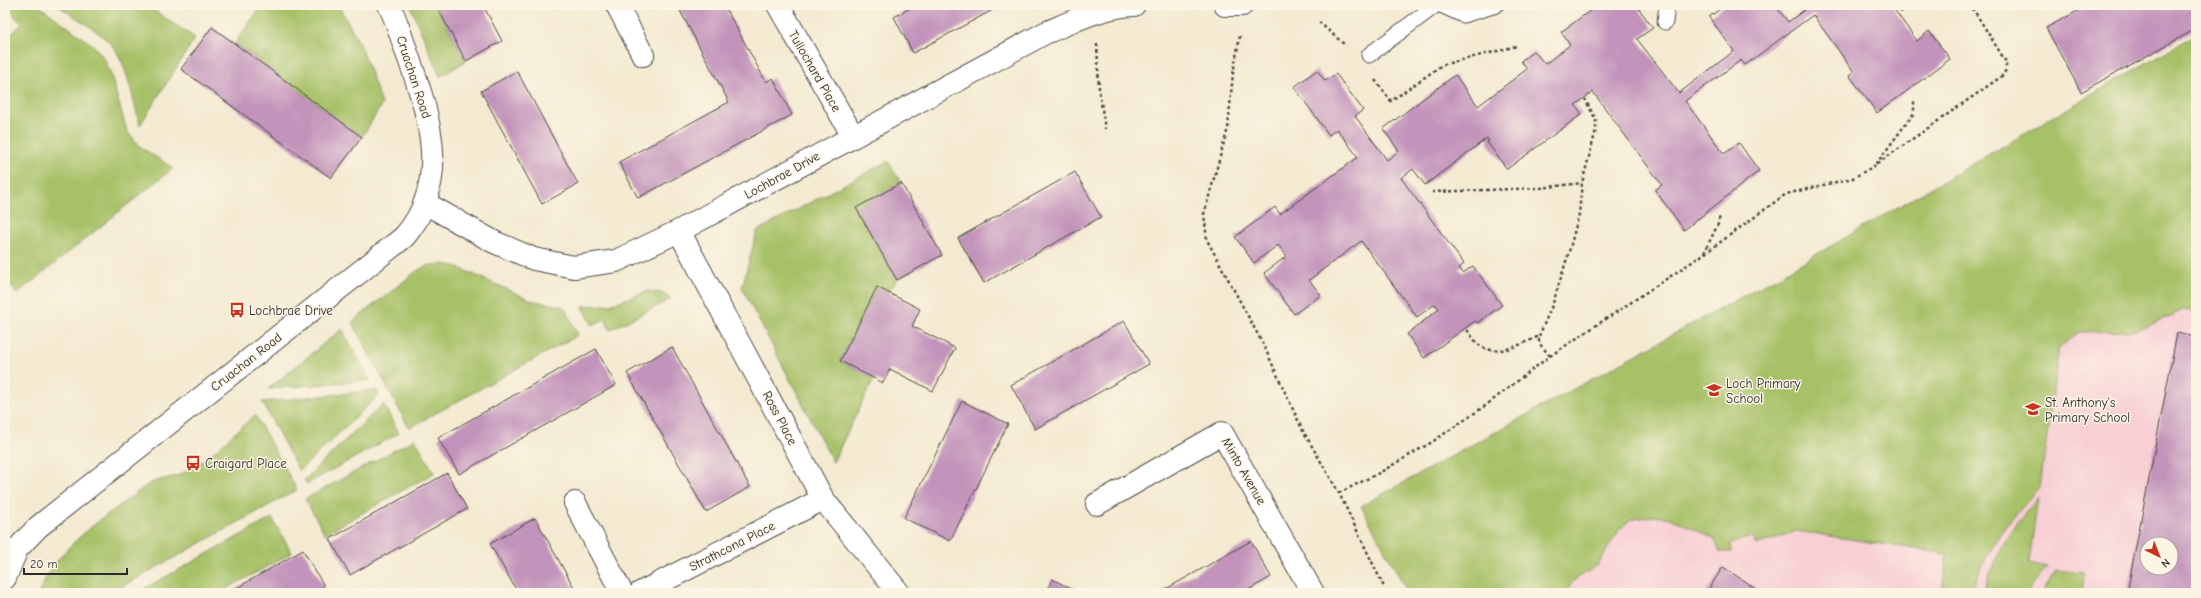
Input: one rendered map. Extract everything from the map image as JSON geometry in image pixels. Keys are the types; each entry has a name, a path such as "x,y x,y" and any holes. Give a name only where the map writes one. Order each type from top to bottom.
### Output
{"street":[{"name":"Cruachan Road","path":"5,578 11,545 38,527 404,237 414,225 431,188 433,171 430,131 423,98 389,5"},
{"path":"617,5 643,54"},
{"name":"Tullochard Place","path":"778,5 852,136"},
{"name":"Lochbrae Drive","path":"425,203 494,242 528,256 574,266 616,261 679,231 852,136 1045,33 1084,16 1124,5"},
{"path":"1225,5 1242,5"},
{"name":"Ross Place","path":"679,231 823,499 899,593"},
{"name":"Minto Avenue","path":"1097,504 1222,432 1314,593"},
{"name":"Strathcona Place","path":"640,593 823,499"},
{"path":"575,503 622,593"}],"lane":[{"path":"1370,55 1436,5"},
{"path":"1441,5 1463,15 1496,5"},
{"path":"1666,22 1668,5"}],"path":[{"path":"1900,12 1911,5"},
{"path":"1339,493 1379,473 1432,442 1486,406 1550,356 1704,254 1786,194 1853,178 1874,166 2002,76 2006,70 2006,62 1975,12 1968,5"},
{"path":"1319,22 1347,47"},
{"path":"1240,36 1233,73 1228,128 1204,214 1207,240 1263,344 1302,429 1339,493 1384,587"},
{"path":"1098,44 1099,89 1105,129"},
{"path":"1370,74 1391,102 1442,65 1517,46"},
{"path":"1550,356 1539,343 1539,336 1553,303 1569,252 1579,214 1582,183 1596,125 1596,120 1584,99"},
{"path":"1874,166 1914,113 1914,100"},
{"path":"1432,192 1540,188 1582,183"},
{"path":"1704,254 1716,229 1720,215"},
{"path":"1467,330 1479,344 1496,351 1523,344 1539,336"}],"shaded area":[{"path":"2196,34 2196,593 1408,593 1361,506 1781,275"}],"green space":[{"path":"5,5 38,5 94,46 104,58 110,72 127,131 142,148 173,168 17,294 5,279 5,40 22,24"},
{"path":"57,5 146,5 195,38 140,125 128,78 117,52 98,32"},
{"path":"262,5 338,5 360,44 382,104 362,137 235,43"},
{"path":"410,5 436,5 466,61 440,77"},
{"path":"2196,34 2196,312 2184,310 2134,331 2079,332 2059,348 2040,487 2005,527 1987,556 1970,593 1942,593 1947,554 1797,531 1756,545 1753,536 1730,544 1732,552 1720,552 1714,539 1671,518 1652,516 1630,520 1619,530 1598,565 1572,582 1567,593 1408,593 1361,506 1781,275"},
{"path":"888,161 901,183 856,208 897,280 888,293 877,287 840,361 874,378 833,462 742,288 757,231"},
{"path":"442,264 455,266 531,300 564,307 578,335 409,428 352,322 418,270 430,265"},
{"path":"648,291 662,293 671,299 610,330 605,319 592,325 583,306 609,305"},
{"path":"342,329 370,380 268,389"},
{"path":"376,390 379,395 299,471 262,402"},
{"path":"383,404 399,433 307,484 304,480"},
{"path":"255,415 297,490 110,593 39,593 47,576 58,560 85,532 147,485 182,474 196,466"},
{"path":"415,439 434,473 325,534 305,499"},
{"path":"2038,498 2029,563 2047,567 2027,593 1989,593 1985,587 1989,574 2000,551 2021,518"},
{"path":"272,518 292,553 219,593 141,593 140,591"},
{"path":"2056,570 2084,573 2082,593 2042,593"}],"building":[{"path":"436,5 483,5 502,41 466,61"},
{"path":"677,5 724,5 766,82 773,78 792,115 638,198 619,162 729,102"},
{"path":"916,5 1002,5 913,53 894,17"},
{"path":"1598,5 1636,5 1653,28 1637,39 1679,93 1734,51 1709,17 1726,5 1775,5 1788,22 1807,8 1805,5 1891,5 1917,41 1929,31 1950,59 1877,113 1849,75 1854,72 1813,15 1745,65 1741,60 1685,101 1724,154 1739,143 1759,171 1684,230 1655,190 1662,185 1593,92 1575,105 1582,114 1507,169 1487,142 1489,141 1487,138 1425,185 1413,169 1401,178 1464,264 1459,268 1463,273 1473,266 1502,305 1477,323 1475,321 1424,358 1407,334 1439,309 1435,304 1417,317 1361,241 1309,280 1321,295 1294,314 1264,273 1287,256 1278,245 1254,263 1235,237 1275,207 1280,214 1358,157 1337,129 1329,135 1294,87 1317,70 1325,81 1336,74 1363,110 1355,116 1387,160 1399,151 1383,129 1455,75 1478,106 1527,69 1521,61 1534,51 1545,64 1570,45 1561,32"},
{"path":"2089,5 2196,5 2196,29 2081,92 2046,28"},
{"path":"212,27 362,137 331,178 181,69"},
{"path":"517,71 578,184 542,204 481,91"},
{"path":"1075,172 1101,217 984,283 958,238"},
{"path":"901,183 942,255 897,280 856,208"},
{"path":"877,287 920,309 912,326 955,348 933,391 890,369 883,383 840,361"},
{"path":"1124,321 1149,364 1035,429 1011,385"},
{"path":"2177,333 2196,337 2196,593 2127,593"},
{"path":"672,347 750,487 706,512 627,373"},
{"path":"596,349 616,385 459,474 438,438"},
{"path":"962,401 1008,424 950,541 904,518"},
{"path":"447,473 467,509 350,575 330,539"},
{"path":"535,518 577,593 518,593 490,544"},
{"path":"1251,541 1271,577 1243,593 1159,593"},
{"path":"303,550 324,586 312,593 228,593"},
{"path":"1723,567 1762,593 1706,593"},
{"path":"1052,579 1080,593 1046,593"}],"place":[{"name":"Lochbrae Drive","path":"237,310"},
{"name":"Loch Primary School","path":"1714,390"},
{"name":"St. Anthony's Primary School","path":"2033,409"},
{"name":"Craigard Place","path":"193,463"}]}
